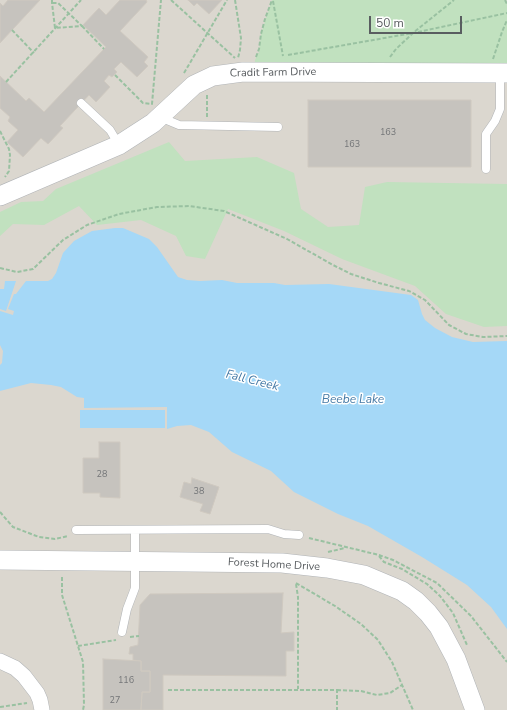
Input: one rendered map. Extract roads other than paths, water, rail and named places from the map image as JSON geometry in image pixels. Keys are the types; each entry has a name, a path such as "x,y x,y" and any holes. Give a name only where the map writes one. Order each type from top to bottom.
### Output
{"street":[{"name":"Cradit Farm Drive","path":"1,188 119,145 143,130 162,115 194,85 208,78 224,74 243,72 389,73 500,69"},
{"name":"Forest Home Drive","path":"0,560 282,563 306,565 364,575 402,591 416,601 428,613 439,627 456,659 475,710"},
{"path":"0,662 15,668 24,676 33,686 41,705"}],"lane":[{"path":"486,169 486,134 495,121 500,109 500,69"},
{"path":"80,103 110,130 119,145"},
{"path":"162,115 167,120 175,124 278,127"},
{"path":"73,532 268,529 284,534 299,535"},
{"path":"122,632 127,609 135,588 135,530"}],"water":[{"name":"Beebe Lake","path":"123,228 149,239 157,247 178,277 187,280 222,280 237,283 274,283 285,285 329,284 411,295 418,300 425,320 435,328 452,337 473,342 507,341 507,629 491,607 467,585 422,557 368,526 338,514 294,492 271,471 232,452 209,432 191,425 177,426 167,429 167,407 84,408 84,398 77,397 61,387 31,383 0,391 0,365 2,363 3,351 0,345 0,311 13,315 14,311 8,309 14,294 16,294 26,281 48,281 52,279 56,273 63,253 74,241 92,231"},
{"path":"5,281 16,281 6,311 0,309 0,289 4,289"},
{"path":"80,410 165,410 165,428 80,428"}],"water label":[{"name":"Fall Creek","path":"252,381"}]}
